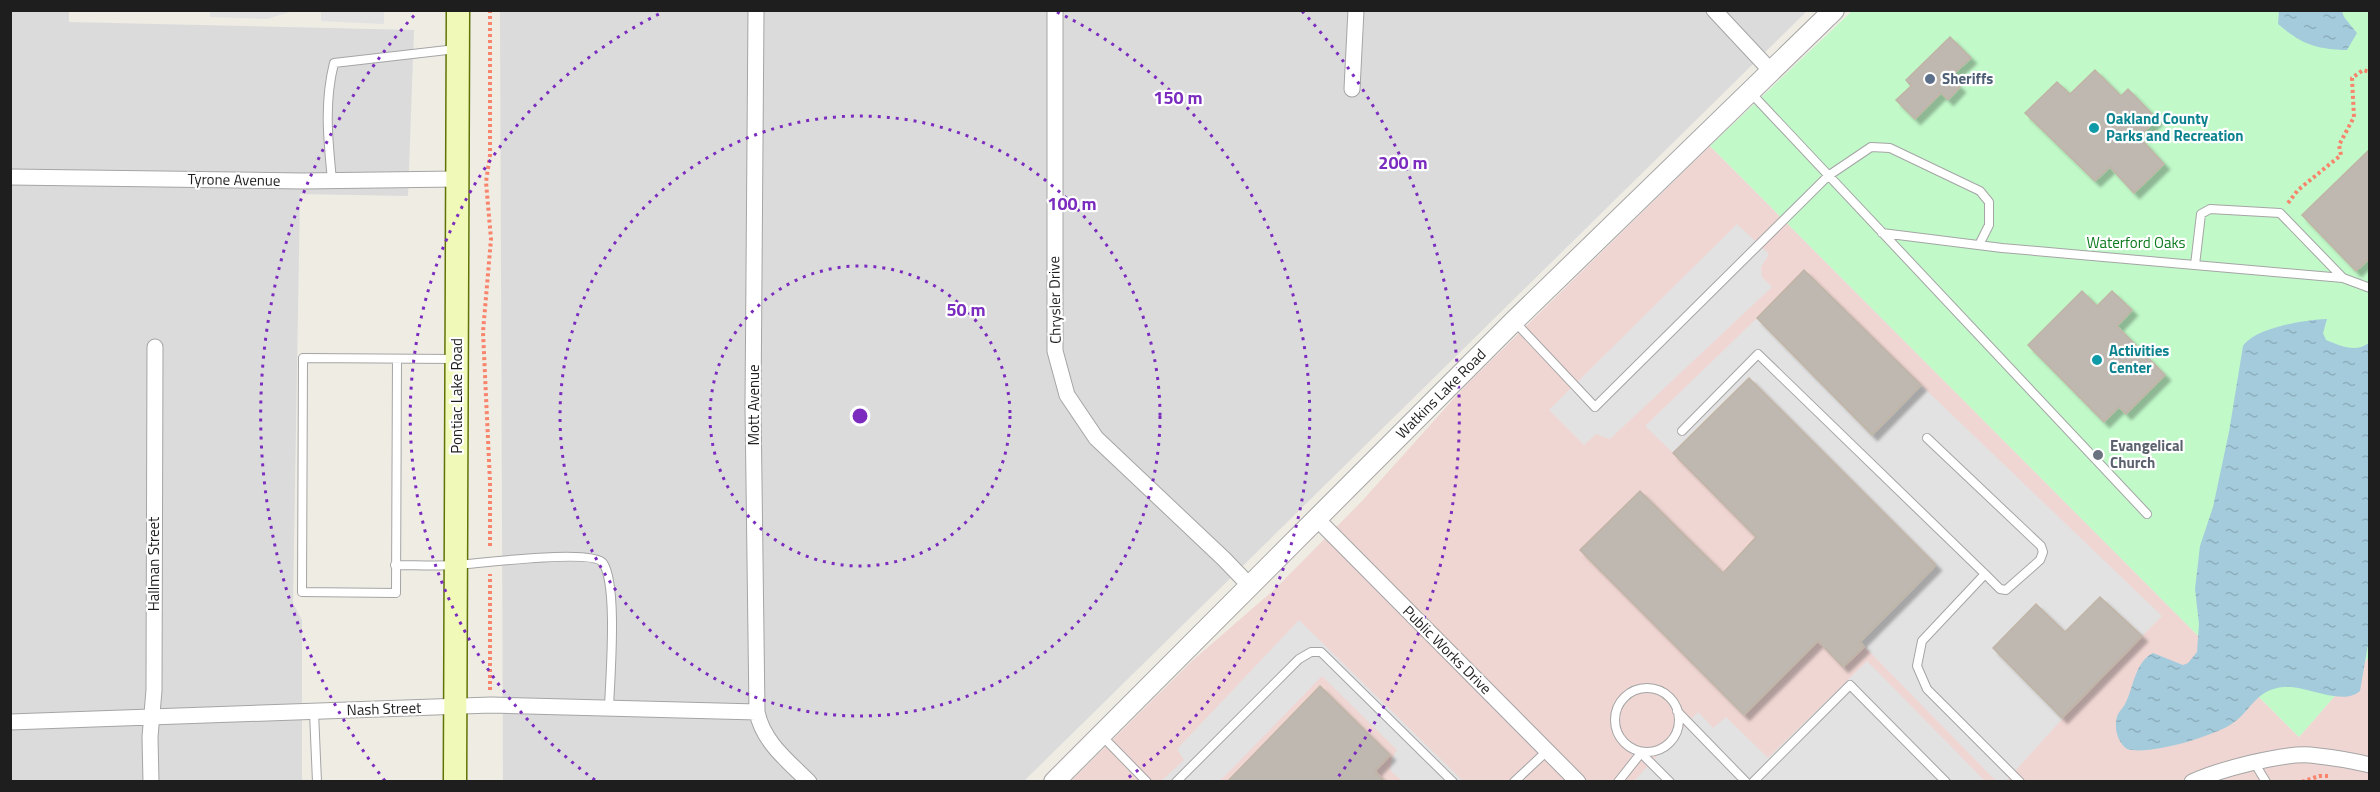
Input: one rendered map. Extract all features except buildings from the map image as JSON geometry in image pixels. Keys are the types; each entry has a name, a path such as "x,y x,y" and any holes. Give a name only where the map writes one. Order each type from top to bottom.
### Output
{"main road":[{"name":"Pontiac Lake Road","path":"455,782 458,10"}],"street":[{"name":"Mott Avenue","path":"756,10 753,406 757,712 762,730 770,742 808,782"},
{"name":"Chrysler Drive","path":"1055,10 1056,351 1067,395 1096,438 1249,585"},
{"path":"1352,89 1356,10"},
{"path":"1714,10 1771,71"},
{"name":"Watkins Lake Road","path":"1054,782 1514,321 1834,10"},
{"name":"Tyrone Avenue","path":"10,177 458,179"},
{"name":"Hallman Street","path":"151,782 154,690 155,347"},
{"name":"Public Works Drive","path":"1316,518 1578,782"},
{"name":"Nash Street","path":"10,722 491,705 757,712"},
{"path":"2192,782 2254,762 2307,755 2370,765"}],"lane":[{"path":"332,180 326,117 328,84 333,63 458,48"},
{"path":"1749,92 2147,514"},
{"path":"1514,321 1595,407 1828,176 1871,147 1890,148 1980,191 1989,202 1989,225 1979,245"},
{"path":"2195,265 2201,214 2210,209 2280,213 2343,278"},
{"path":"1882,233 1979,245 2343,278 2370,288"},
{"path":"1682,431 1758,354 2000,589 2010,588 2040,560 2043,552 2041,546 1927,438"},
{"path":"398,359 396,593 302,592 303,358 457,359"},
{"path":"395,565 456,565 490,560 578,556 596,558 603,562 611,587 609,708"},
{"path":"1984,574 1922,641 1917,666 1927,689 2020,782"},
{"path":"1176,782 1299,659 1311,652 1321,652 1453,782"},
{"path":"1753,782 1850,685 1946,782"},
{"path":"1618,782 1641,753 1663,748 1676,732 1677,711 1673,701 1655,689 1645,688 1626,696 1619,704 1615,724 1624,743 1641,753 1670,782"},
{"path":"1677,711 1746,782"},
{"path":"314,712 317,782"},
{"path":"1101,735 1147,782"},
{"path":"1514,782 1547,751"},
{"path":"2254,762 2266,782"}],"path":[{"path":"490,10 490,155 486,182 491,239 483,332 490,482 490,695"},
{"path":"2280,213 2298,190 2341,155 2339,145 2354,117 2352,78 2363,70 2370,72"},
{"path":"2301,782 2319,776 2331,776"}],"shaded area":[{"path":"210,10 293,11 267,19 210,17"},
{"path":"10,11 69,11 69,22 414,30 408,196 300,194 293,603 302,620 302,781 11,781"},
{"path":"321,11 384,11 384,24 321,21"},
{"path":"500,11 1807,11 1023,782 503,781"},
{"path":"1710,146 2299,737 2369,657 2369,781 1070,782 1192,661 1275,589 1362,501 1466,385"},
{"path":"1737,224 1769,254 1761,267 1762,277 1772,287 1610,439 1596,434 1584,445 1549,410"},
{"path":"1757,318 1872,435 1921,385 2162,616 2142,636 2100,597 2065,632 2036,604 1993,648 2063,718 2006,781 1996,781 1860,642 1936,565 1749,378 1673,453 1645,426"},
{"path":"1299,620 1463,781 1402,781 1390,770 1397,750 1322,676 1220,781 1160,782 1184,760 1177,749"},
{"path":"1867,661 1985,781 1633,782 1698,712 1713,728 1726,717 1768,758"}],"green space":[{"name":"Waterford Oaks","path":"1852,11 2369,11 2369,657 2299,737 1710,146"}],"water":[{"path":"2279,11 2342,11 2357,33 2347,50 2317,47 2302,41 2278,24"},
{"path":"2327,319 2323,333 2326,340 2353,348 2369,343 2370,633 2360,691 2344,697 2293,687 2275,689 2260,696 2233,723 2212,734 2181,744 2150,750 2127,749 2118,738 2117,719 2142,662 2153,653 2183,665 2188,663 2197,652 2199,624 2195,589 2200,546 2213,507 2229,432 2243,346 2249,339 2269,329"}],"place":[{"name":"Sheriffs","path":"1930,79"},
{"name":"Oakland County Parks and Recreation","path":"2094,128"},
{"name":"Activities Center","path":"2097,360"},
{"name":"Evangelical Church","path":"2098,455"}]}
